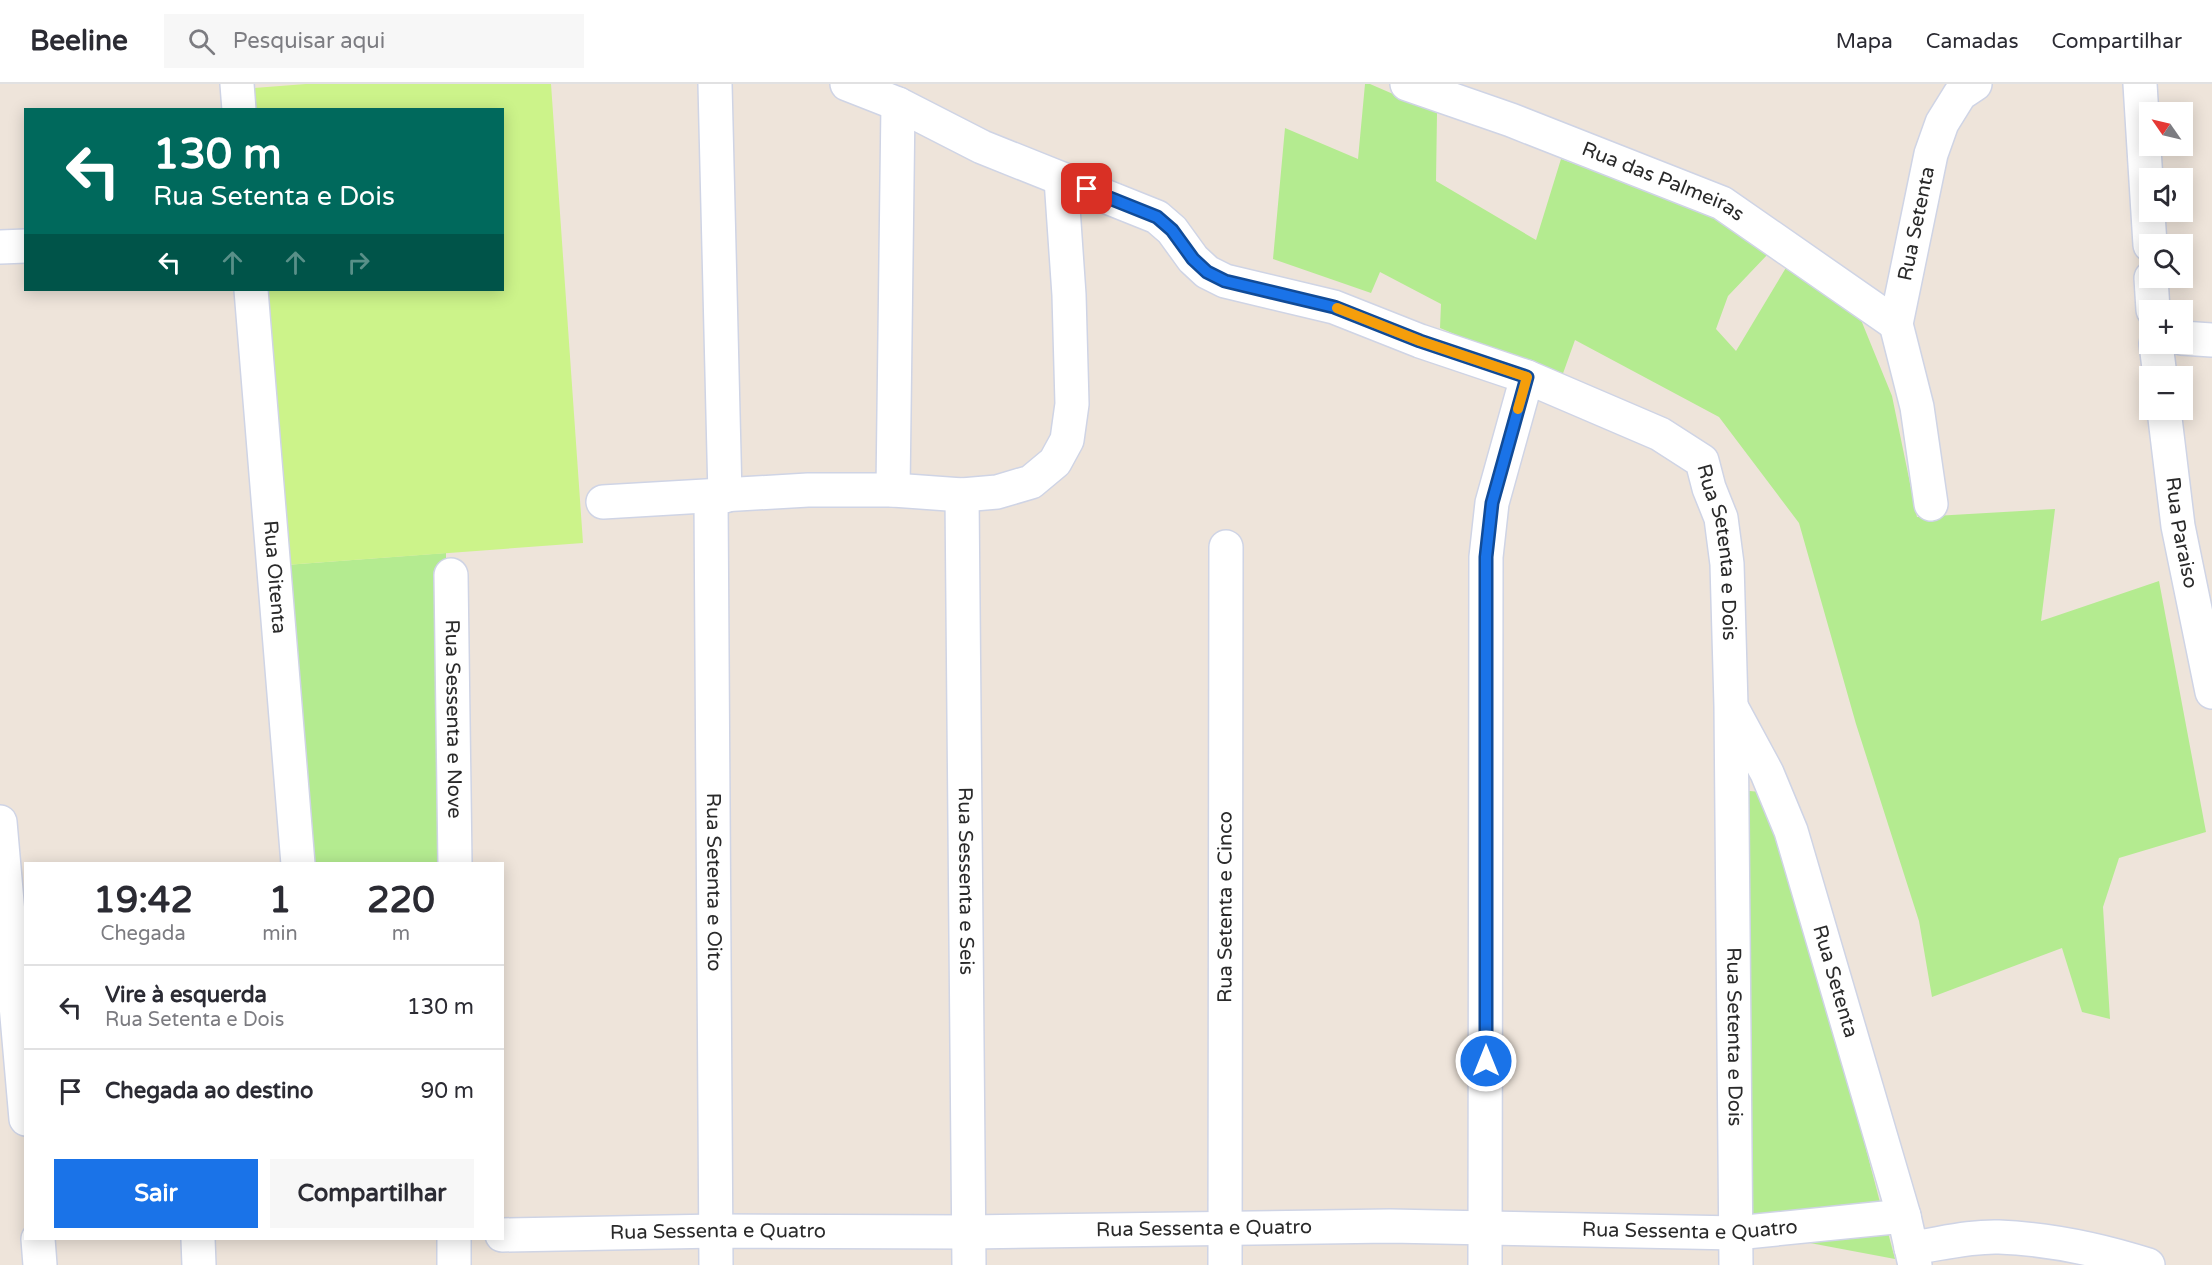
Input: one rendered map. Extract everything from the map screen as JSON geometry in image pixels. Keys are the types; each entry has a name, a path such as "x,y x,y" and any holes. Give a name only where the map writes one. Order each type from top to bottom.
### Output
{"street":[{"path":"237,84 239,108"},
{"name":"Rua Setenta e Oito","path":"715,84 718,497 716,1265"},
{"name":"Rua Setenta e Dois","path":"847,84 898,104 982,147 1157,217 1172,230 1193,259 1207,272 1225,281 1334,307 1420,341 1527,377 1660,434 1702,461 1709,488 1721,518 1727,564 1731,706 1736,1265"},
{"name":"Rua das Palmeiras","path":"1407,84 1510,120 1722,203 1896,324"},
{"name":"Rua Setenta","path":"1896,324 1931,154 1942,123 1960,94 1975,84"},
{"path":"2140,84 2149,234"},
{"path":"892,490 898,104"},
{"path":"603,502 808,490 892,490 962,495 997,492 1030,482 1055,462 1067,440 1072,404 1069,295 1061,179"},
{"path":"0,247 24,246"},
{"name":"Rua Oitenta","path":"251,291 298,862"},
{"path":"1896,324 1917,407 1931,504"},
{"path":"2193,339 2212,340"},
{"path":"1485,1265 1486,557 1492,503 1527,377"},
{"name":"Rua Paraiso","path":"2165,420 2178,526 2212,692"},
{"name":"Rua Sessenta e Seis","path":"962,495 969,1265"},
{"name":"Rua Setenta e Cinco","path":"1225,1265 1226,547"},
{"name":"Rua Sessenta e Nove","path":"451,575 454,862"},
{"name":"Rua Setenta","path":"1731,706 1767,773 1791,831 1904,1216 1913,1257"},
{"path":"0,822 19,964 24,1075"},
{"name":"Rua Sessenta e Quatro","path":"504,1235 717,1231 969,1232 1390,1226 1736,1233 1904,1216"},
{"path":"1913,1257 1996,1237 2036,1240 2133,1262"},
{"path":"38,1240 40,1265"},
{"path":"198,1240 199,1265"},
{"path":"454,1240 454,1265"}],"green space":[{"path":"306,84 551,84 583,543 272,566 253,291 504,291 504,108 241,108 239,89"},
{"path":"1365,84 1370,84 1437,113 1436,181 1536,240 1561,159 1639,187 1718,220 1768,254 1728,296 1716,329 1736,351 1787,266 1859,315 1892,396 1917,517 2055,509 2041,621 2159,581 2206,832 2119,858 2103,907 2110,1019 2082,1012 2062,948 1932,997 1919,921 1856,724 1799,523 1719,417 1575,340 1561,379 1440,328 1441,304 1380,272 1371,293 1273,259 1285,128 1358,159"},
{"path":"446,553 448,862 294,862 272,566"},
{"path":"1716,788 1772,793 1895,1259 1731,1228"}],"slow traffic":[{"path":"1337,308 1420,341 1527,377 1518,409"}],"route":[{"path":"1087,189 1157,217 1172,230 1193,259 1207,272 1225,281 1334,307 1420,341 1527,377 1492,503 1486,557 1486,1061"}]}
